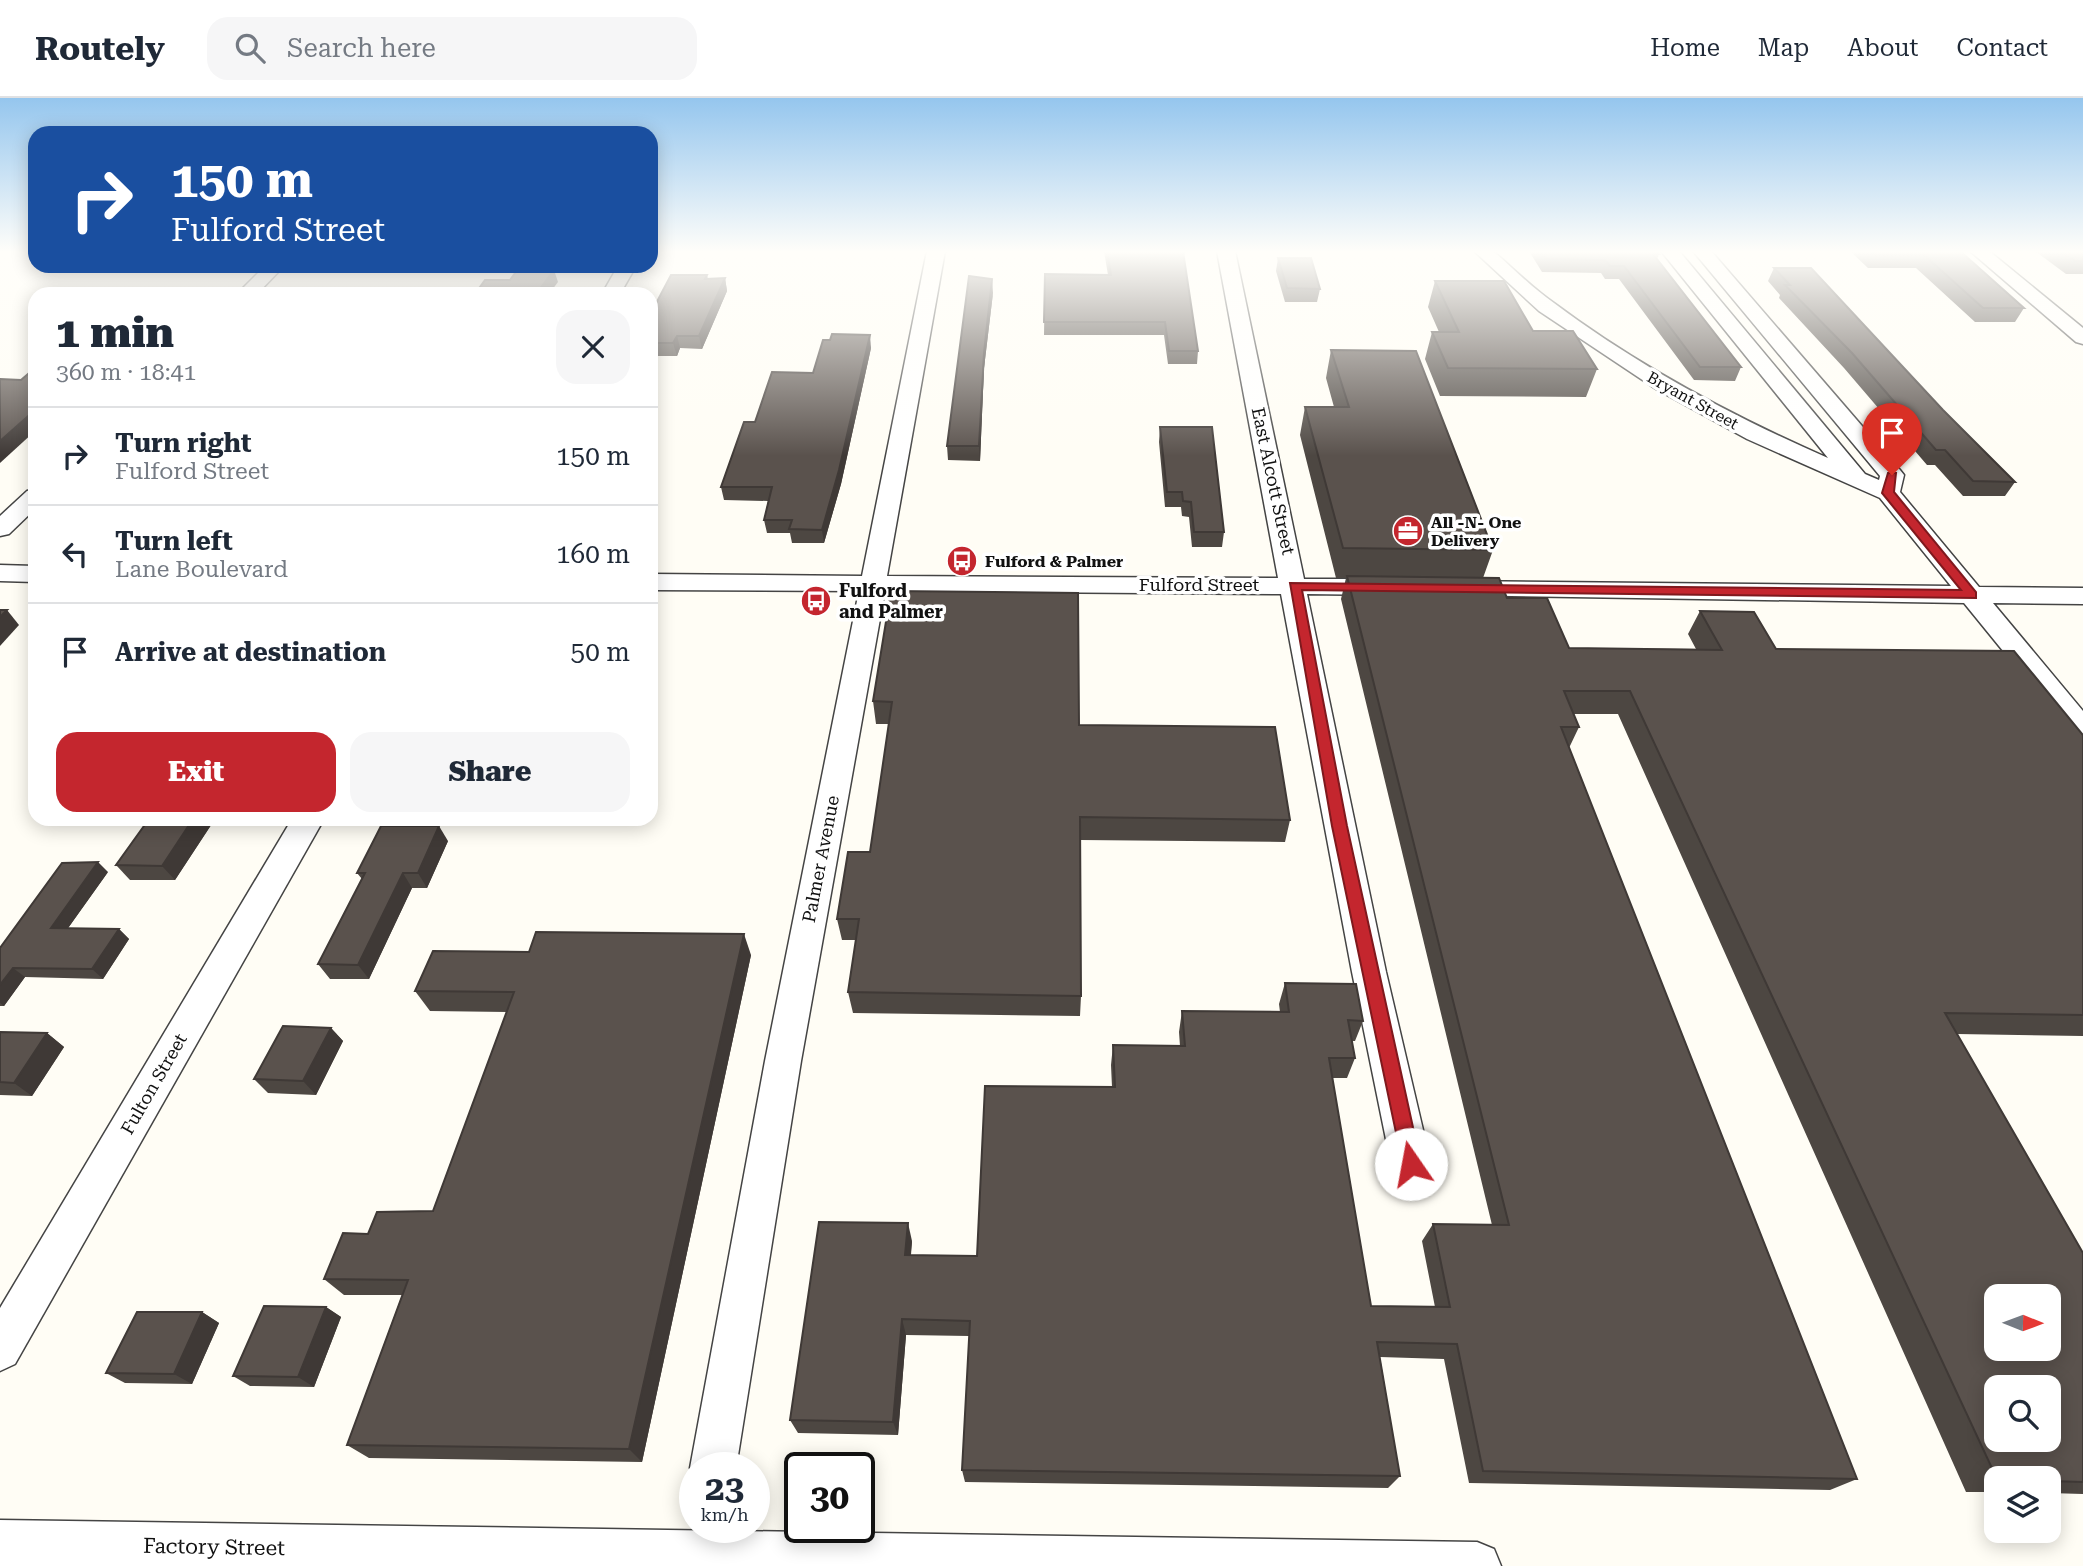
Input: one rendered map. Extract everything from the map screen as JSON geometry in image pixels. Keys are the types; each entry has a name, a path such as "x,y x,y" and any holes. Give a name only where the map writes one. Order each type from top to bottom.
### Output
{"street":[{"name":"Palmer Avenue","path":"716,1452 783,1061 923,320"},
{"name":"East Alcott Street","path":"1240,320 1353,894 1411,1164"},
{"name":"Bryant Street","path":"1565,320 1663,385 1755,434 1854,475 1888,493"},
{"path":"1726,320 1854,475"},
{"path":"1760,320 1892,475 1888,493 2083,730"},
{"path":"2061,320 2083,338"},
{"path":"0,529 28,503"},
{"path":"0,573 28,573"},
{"name":"Fulford Street","path":"658,582 1413,588"},
{"path":"1439,589 2083,596"},
{"name":"Fulton Street","path":"0,1349 304,826"},
{"name":"Factory Street","path":"0,1544 700,1549 1478,1566"}],"building":[{"path":"658,320 706,320 699,336 677,336 673,343 658,343"},
{"path":"963,320 988,320 979,446 947,446"},
{"path":"1044,320 1193,320 1198,351 1169,351 1165,322 1044,322"},
{"path":"1453,320 1526,320 1533,331 1573,331 1597,369 1448,368 1432,332 1459,332"},
{"path":"1664,320 1704,320 1741,367 1700,367"},
{"path":"1819,320 1859,320 2015,482 1973,481 1945,450 1936,450 1852,353"},
{"path":"832,334 870,335 839,470 822,530 789,529 792,520 764,520 772,487 721,487 744,422 755,422 772,372 813,373 823,340 830,340"},
{"path":"1331,350 1416,351 1493,550 1343,548 1305,407 1349,407"},
{"path":"28,374 28,416 0,441 0,379 21,380"},
{"path":"1160,427 1212,427 1224,532 1194,532 1191,502 1183,501 1182,492 1167,492"},
{"path":"1347,576 1499,578 1507,598 1547,598 1569,648 1722,650 1700,611 1754,612 1776,649 2014,651 2083,735 2083,1015 1945,1013 2083,1253 2083,1482 2061,1481 2061,1466 1991,1466 1984,1452 2061,1452 2061,1375 1984,1375 1984,1451 1630,691 1564,691 1579,727 1561,727 1857,1479 1483,1471 1457,1344 1377,1342 1400,1476 962,1470 970,1321 902,1319 893,1422 790,1420 819,1222 908,1223 905,1255 977,1256 985,1086 1115,1087 1113,1045 1185,1046 1182,1011 1289,1012 1285,983 1356,984 1363,1021 1348,1020 1355,1058 1329,1058 1371,1306 1450,1307 1433,1224 1509,1225"},
{"path":"891,591 1078,593 1079,725 1275,727 1290,820 1080,817 1081,996 848,992 859,919 837,919 848,852 870,852 892,702 873,701"},
{"path":"144,826 188,826 162,866 116,865"},
{"path":"381,826 439,826 418,873 403,873 358,965 318,964 365,873 357,873"},
{"path":"98,862 51,928 119,929 92,969 13,968 0,985 0,948 62,863"},
{"path":"536,932 744,934 629,1449 347,1445 408,1280 324,1279 343,1233 368,1234 377,1212 433,1211 514,992 415,991 433,951 529,952"},
{"path":"283,1026 331,1028 303,1081 254,1079"},
{"path":"0,1032 47,1033 14,1083 0,1082"},
{"path":"264,1306 326,1307 298,1377 233,1376"},
{"path":"137,1312 202,1312 174,1374 106,1373"}],"place":[{"name":"All -N- One Delivery","path":"1408,531"},
{"name":"Fulford & Palmer","path":"962,561"},
{"name":"Fulford and Palmer","path":"816,601"}],"route":[{"path":"1411,1164 1339,826 1294,586 1972,595 1888,493 1892,475"}]}
